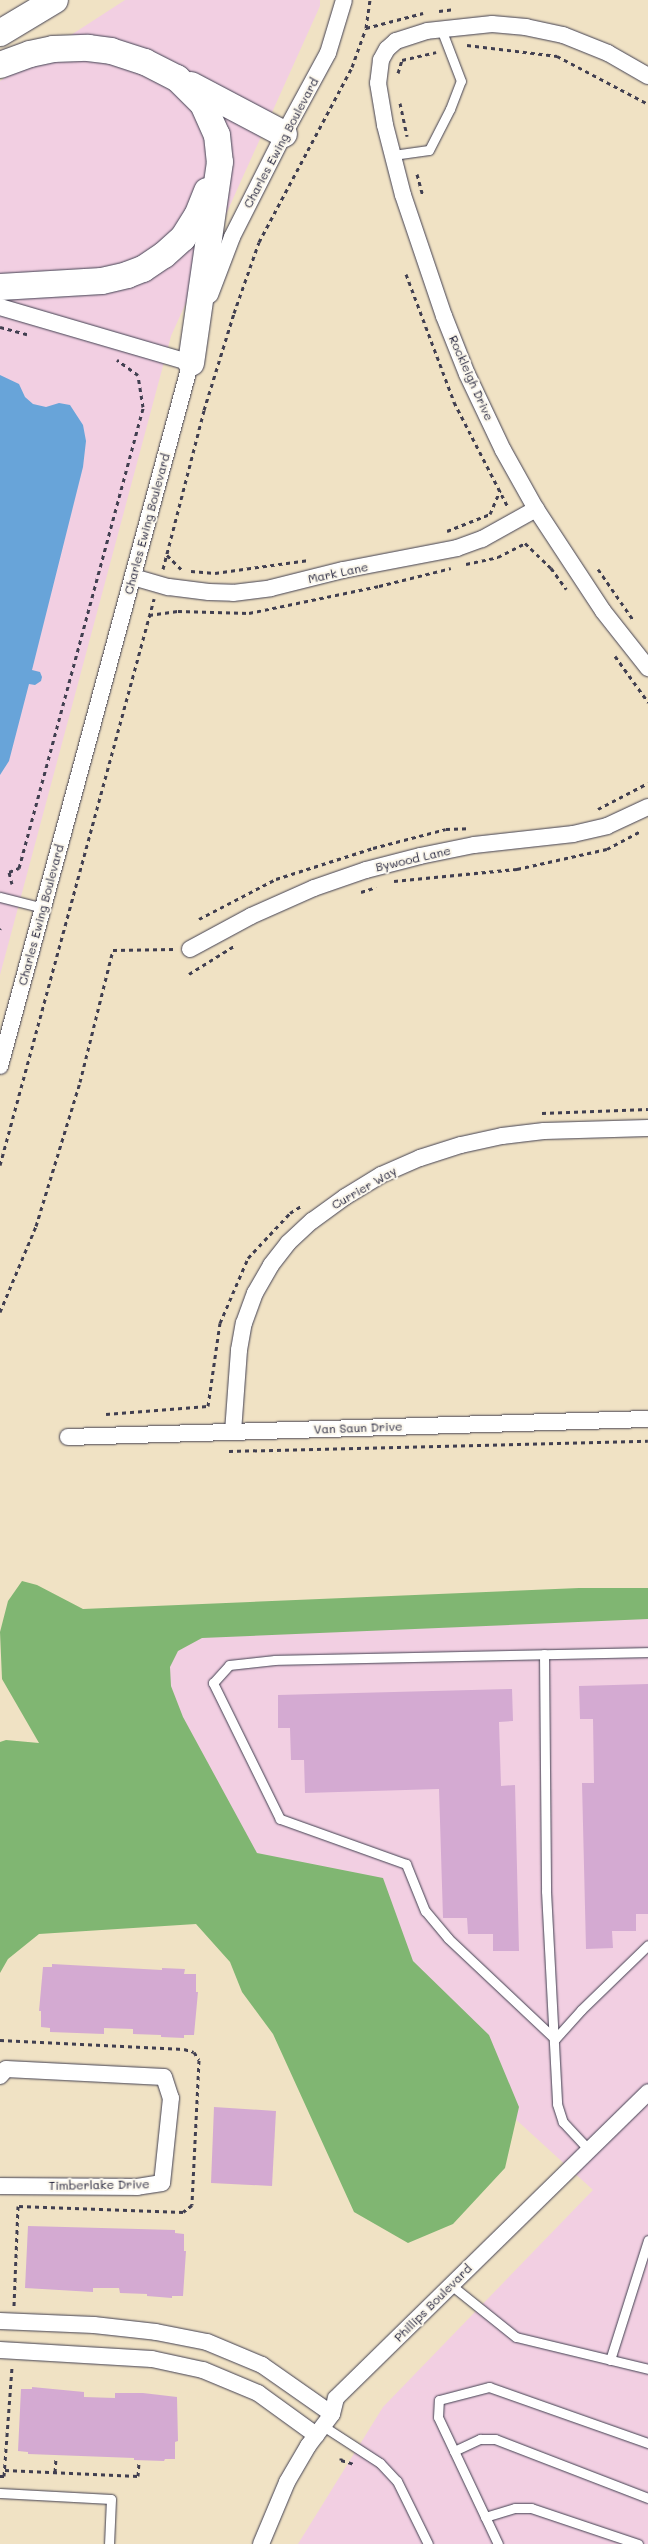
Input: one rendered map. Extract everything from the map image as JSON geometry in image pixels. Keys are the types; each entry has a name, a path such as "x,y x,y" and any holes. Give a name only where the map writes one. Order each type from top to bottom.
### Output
{"main road":[{"path":"0,33 55,0"},
{"path":"0,65 41,51 88,48 134,58 173,76 284,134"},
{"path":"173,76 194,94 206,110 215,128 220,162 191,363"},
{"path":"0,287 118,278 143,269 171,250 197,216 204,201 211,176 210,133 194,94"}],"street":[{"name":"Charles Ewing Boulevard","path":"0,1066 191,363 219,268 284,134 328,53 344,0"},
{"path":"441,29 492,24 543,29 563,34 608,53 648,76"},
{"name":"Rockleigh Drive","path":"441,29 403,38 390,45 384,54 379,68 378,84 403,195 444,316 503,450 536,509 603,610 648,668"},
{"path":"0,307 191,363"},
{"name":"Mark Lane","path":"133,578 186,590 252,591 343,570 457,548 482,539 536,509"},
{"name":"Bywood Lane","path":"190,949 251,916 314,888 366,870 420,856 474,846 573,834 607,826 648,807"},
{"name":"Currier Way","path":"233,1432 239,1350 244,1323 255,1293 271,1265 288,1242 344,1196 381,1175 412,1161 461,1145 502,1136 544,1131 648,1128"},
{"name":"Van Saun Drive","path":"68,1437 648,1419"},
{"name":"Timberlake Drive","path":"0,2076 6,2069 164,2077 172,2098 162,2183 138,2187 0,2186"},
{"name":"Phillips Boulevard","path":"261,2544 287,2482 324,2425 336,2398 648,2092"},
{"path":"0,2321 94,2325 156,2332 207,2342 262,2365 324,2425"},
{"path":"0,2350 152,2359 203,2370 258,2392 324,2425"}],"lane":[{"path":"393,155 429,150 450,109 461,81 441,29"},
{"path":"0,897 43,908"},
{"path":"555,2039 442,1931 425,1911 406,1864 280,1819 213,1683 229,1665 275,1660 648,1652"},
{"path":"544,1654 546,1891 557,2104 562,2122 589,2150"},
{"path":"555,2039 580,2010 648,1945"},
{"path":"610,2360 648,2240"},
{"path":"451,2285 516,2337 648,2369"},
{"path":"498,2544 438,2417 439,2400 490,2387 648,2443"},
{"path":"324,2425 380,2464 397,2481 427,2544"},
{"path":"454,2451 480,2439 495,2439 648,2498"},
{"path":"0,2493 112,2499 109,2544"},
{"path":"485,2517 515,2508 531,2508 638,2544"}],"path":[{"path":"396,80 402,60 467,45 557,56 648,104"},
{"path":"399,98 411,152 426,205"},
{"path":"406,274 454,402 500,490 525,543 551,568 568,591"},
{"path":"0,327 29,335"},
{"path":"12,884 9,872 19,868 143,406 138,374 115,358"},
{"path":"446,532 490,514 500,490"},
{"path":"149,615 178,611 248,613 379,586 474,563 498,556 525,543"},
{"path":"167,555 180,570 215,573 317,558"},
{"path":"593,561 637,624"},
{"path":"614,654 648,702"},
{"path":"391,882 526,867 607,849 648,827"},
{"path":"355,894 382,885"},
{"path":"189,974 236,945"},
{"path":"0,1312 38,1217 80,1082 113,950 190,949"},
{"path":"538,1114 648,1109"},
{"path":"106,1414 208,1406 220,1323 248,1258 290,1213 304,1204"},
{"path":"228,1451 648,1441"},
{"path":"55,2472 56,2457"},
{"path":"341,2458 341,2460 348,2461 361,2468"},
{"path":"5,2470 138,2476 139,2461"}],"shaded area":[{"path":"125,0 320,0 320,6 171,336 0,975 0,81"},
{"path":"648,1614 648,2544 298,2544 383,2407 593,2190 238,1865 150,1638"}],"green space":[{"path":"22,1581 37,1585 83,1609 579,1588 648,1588 648,1619 202,1638 178,1651 170,1667 171,1686 183,1717 257,1853 383,1878 413,1961 489,2035 519,2107 505,2168 453,2224 408,2243 354,2212 273,2034 242,1992 230,1962 196,1924 39,1934 8,1959 0,1973 0,1742 6,1740 39,1743 2,1679 0,1632 8,1601"}],"water":[{"path":"0,375 19,384 25,397 33,404 46,407 59,403 70,405 83,425 86,441 83,467 32,670 40,672 41,681 35,685 29,684 9,761 0,775"}],"building":[{"path":"648,1684 648,1914 636,1914 636,1931 612,1931 613,1948 586,1949 582,1783 594,1783 593,1719 580,1719 579,1686"},
{"path":"512,1689 513,1721 499,1722 501,1786 515,1785 519,1951 493,1951 493,1934 468,1934 467,1918 443,1918 439,1789 305,1793 304,1760 291,1760 290,1728 278,1728 278,1695"},
{"path":"52,1964 162,1970 162,1968 185,1969 184,1974 196,1974 196,1992 198,1992 194,2035 184,2035 184,2038 161,2037 161,2035 133,2034 133,2029 104,2028 104,2034 50,2032 50,2028 41,2027 41,2011 39,2011 43,1967 52,1967"},
{"path":"214,2107 276,2111 272,2186 211,2183"},
{"path":"28,2226 175,2230 175,2233 184,2234 184,2251 186,2251 183,2296 172,2296 172,2298 147,2296 147,2294 120,2293 119,2288 93,2288 93,2292 25,2288"},
{"path":"32,2387 84,2392 84,2397 115,2398 115,2393 143,2393 177,2397 178,2441 175,2442 175,2459 165,2459 164,2461 134,2460 134,2458 28,2454 28,2452 18,2451 21,2389 32,2389"}]}
